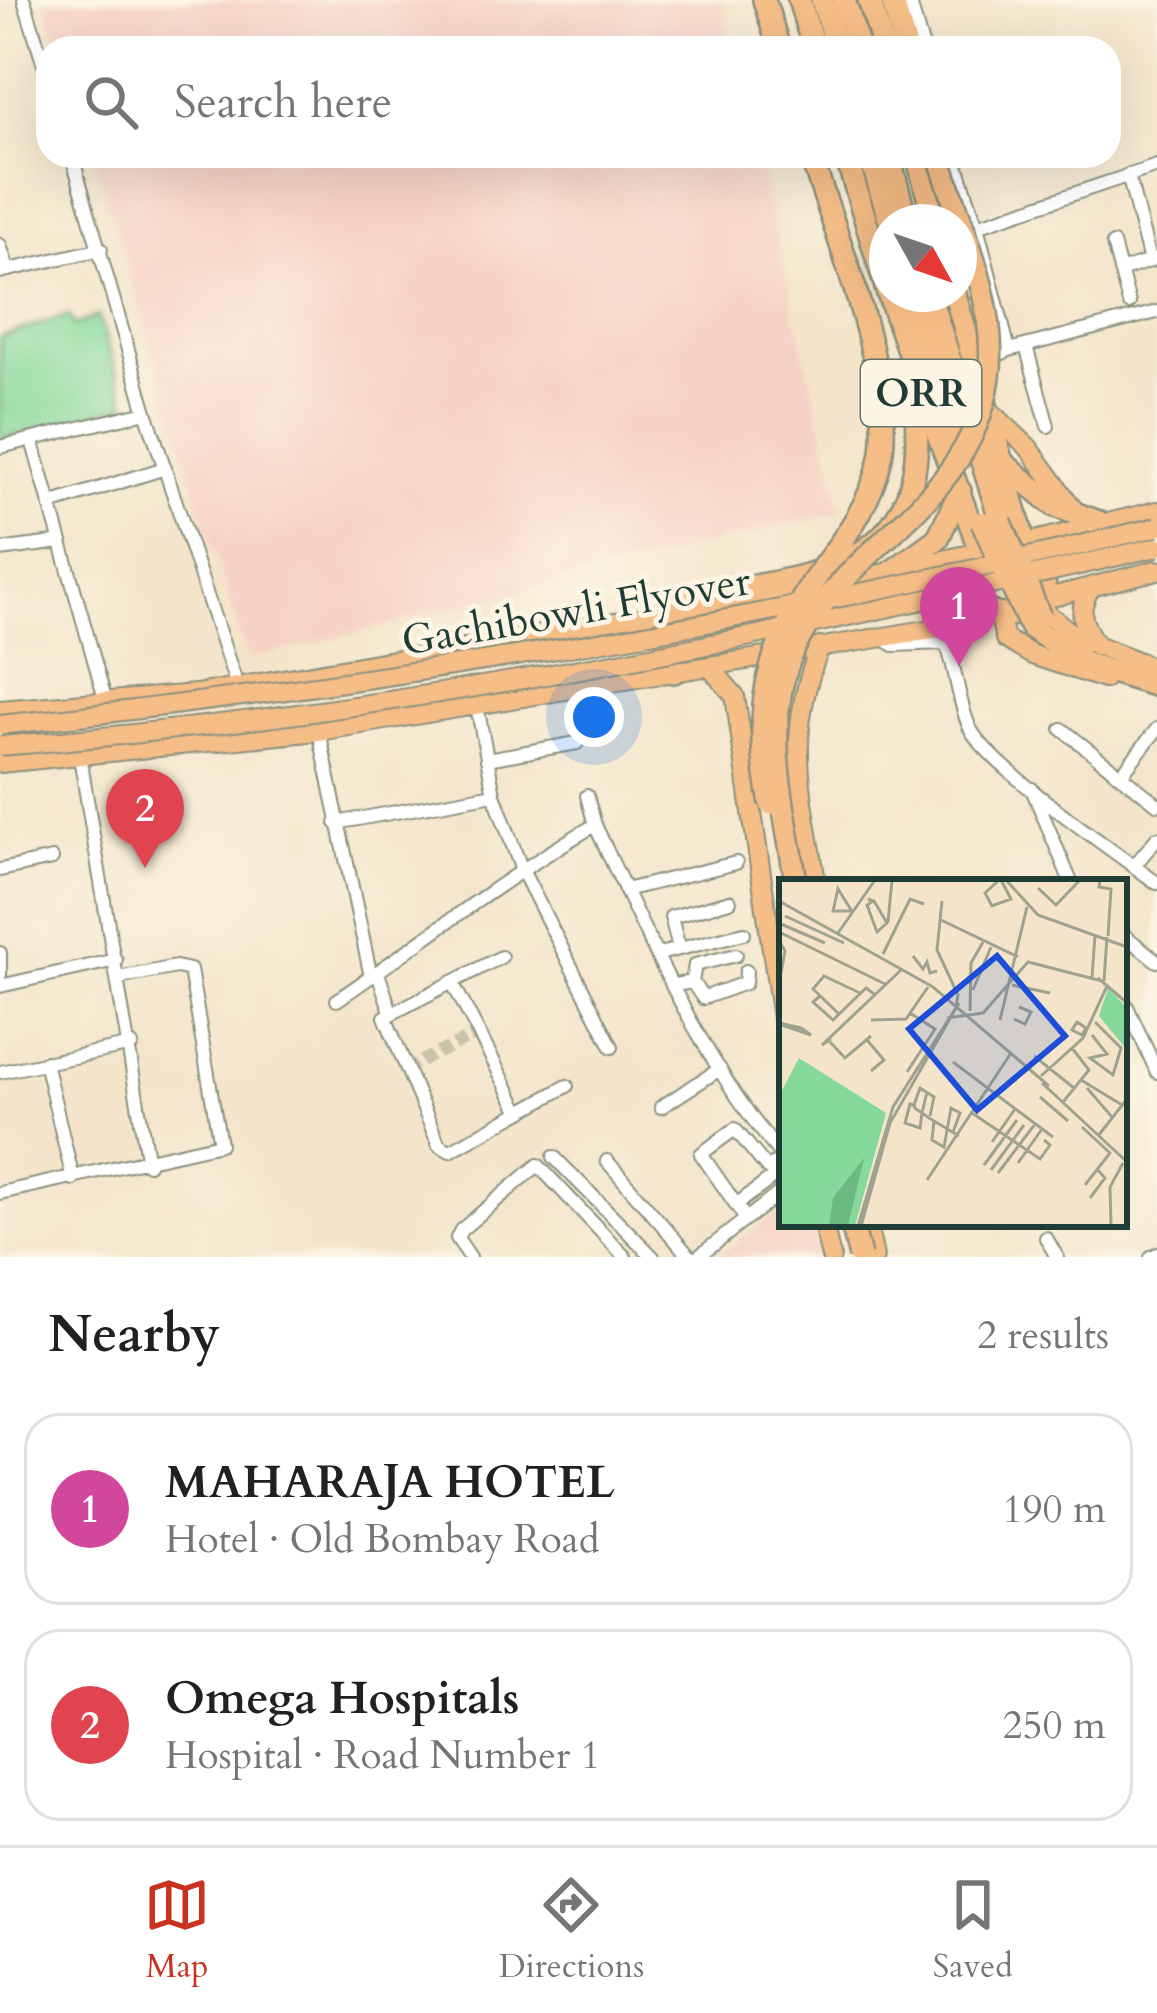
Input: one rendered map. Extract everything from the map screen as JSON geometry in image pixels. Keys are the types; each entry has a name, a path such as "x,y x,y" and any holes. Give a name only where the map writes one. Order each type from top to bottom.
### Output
{"highway":[{"path":"764,0 774,36"},
{"path":"799,0 810,36"},
{"path":"822,0 833,36"},
{"path":"844,0 855,36"},
{"path":"869,0 880,36"},
{"path":"892,0 902,36"},
{"path":"782,879 760,746 766,680 801,599 863,508 881,460 884,411 815,168"},
{"name":"ORR","path":"850,168 869,233"},
{"path":"874,168 885,204"},
{"path":"892,168 902,204"},
{"path":"920,168 930,204"},
{"path":"796,879 776,733 785,672 802,632 826,598 937,492 973,432 989,379 991,323 943,168"},
{"name":"ORR","path":"893,312 960,490 977,550"},
{"path":"914,312 982,522 1031,628 1087,664 1157,690"},
{"path":"935,312 1001,522 1040,616 1073,646 1157,673"},
{"name":"ORR","path":"960,312 988,409 996,456 1026,542"},
{"path":"674,672 663,615 670,598 803,580 851,560 876,540 914,487 919,431 909,364"},
{"path":"996,456 1032,491 1089,519"},
{"path":"890,573 938,538 960,490"},
{"path":"1000,537 1026,542 1045,568 1035,602 1017,614 996,614 973,598 968,585 977,550 1000,537"},
{"path":"839,1227 846,1257"},
{"path":"853,1227 860,1257"}],"main road":[{"path":"988,409 1029,448 1089,519"},
{"path":"1026,542 1089,519 1157,511"},
{"name":"Gachibowli Flyover","path":"0,725 229,702 502,662 785,612 1157,527"},
{"name":"Gachibowli Flyover","path":"0,746 306,713 630,660 781,632 1157,548"},
{"path":"0,710 237,686 663,615 890,573 977,550"},
{"path":"1035,602 1157,570"},
{"path":"1090,590 1081,603 1081,619 1100,650"},
{"path":"1035,602 1076,638 1157,673"},
{"path":"0,763 319,731 996,614 1004,639 1032,655 1157,690"},
{"path":"817,879 795,735 803,690 820,647"},
{"path":"709,666 735,696 779,997"},
{"path":"824,1227 831,1257"},
{"path":"868,1227 874,1257"}],"street":[{"path":"24,0 36,39"},
{"path":"909,0 920,36"},
{"path":"1009,350 977,226 1157,166"},
{"path":"76,168 146,412 237,686"},
{"path":"958,168 970,204"},
{"path":"1120,271 1154,260 1128,175"},
{"path":"0,244 4,271 101,249"},
{"path":"1113,244 1129,303"},
{"path":"975,366 1009,350 1157,312"},
{"path":"1027,346 1048,426"},
{"path":"0,446 146,412"},
{"path":"32,440 106,701"},
{"path":"50,503 164,468"},
{"path":"0,550 61,542"},
{"path":"880,637 894,645 945,643 951,650 954,692 991,759 1157,883"},
{"path":"477,706 494,794 521,868 612,1047"},
{"path":"1062,729 1157,805"},
{"path":"1120,775 1157,729"},
{"path":"319,731 336,823 378,980 395,1010"},
{"path":"487,759 577,743"},
{"path":"80,757 132,1045 148,1163"},
{"path":"1030,784 1070,879"},
{"path":"336,823 494,794"},
{"path":"587,796 625,890 720,1069 747,1115 779,1154"},
{"path":"337,1000 378,980 521,868 596,826"},
{"path":"1134,866 1157,838"},
{"path":"0,870 52,859"},
{"path":"625,890 736,862"},
{"path":"679,948 671,916 730,901"},
{"path":"659,954 744,933"},
{"path":"1127,937 1157,961"},
{"path":"0,953 0,975"},
{"path":"736,955 695,965 692,982 703,998 745,983 746,970"},
{"path":"501,957 385,1019 443,1150 567,1086"},
{"path":"0,986 116,960"},
{"path":"0,1193 212,1149 220,1135 190,970 176,967 119,978"},
{"path":"452,982 520,1112"},
{"path":"675,985 692,982"},
{"path":"1127,1006 1156,1065"},
{"path":"0,1072 132,1045"},
{"path":"45,1062 73,1179"},
{"path":"661,1108 720,1069"},
{"path":"746,1219 703,1161 702,1152 735,1129 768,1169 779,1160"},
{"path":"554,1157 653,1257"},
{"path":"608,1160 694,1257 779,1193"},
{"path":"470,1257 457,1238 461,1230 538,1165 625,1257"},
{"path":"736,1205 776,1175"},
{"path":"840,1227 860,1257"},
{"path":"1046,1238 1057,1257"}],"shaded area":[{"path":"45,0 721,0 730,36 56,36"},
{"path":"97,168 761,168 842,511 248,660"},
{"path":"779,1211 779,1227 814,1227 824,1257 717,1257"}],"green space":[{"path":"69,315 74,326 98,316 127,405 0,439 0,337"}],"tunnel":[{"path":"405,1069 479,1033"}],"place":[{"name":"MAHARAJA HOTEL","path":"959,666"},
{"name":"Omega Hospitals","path":"145,868"}]}
